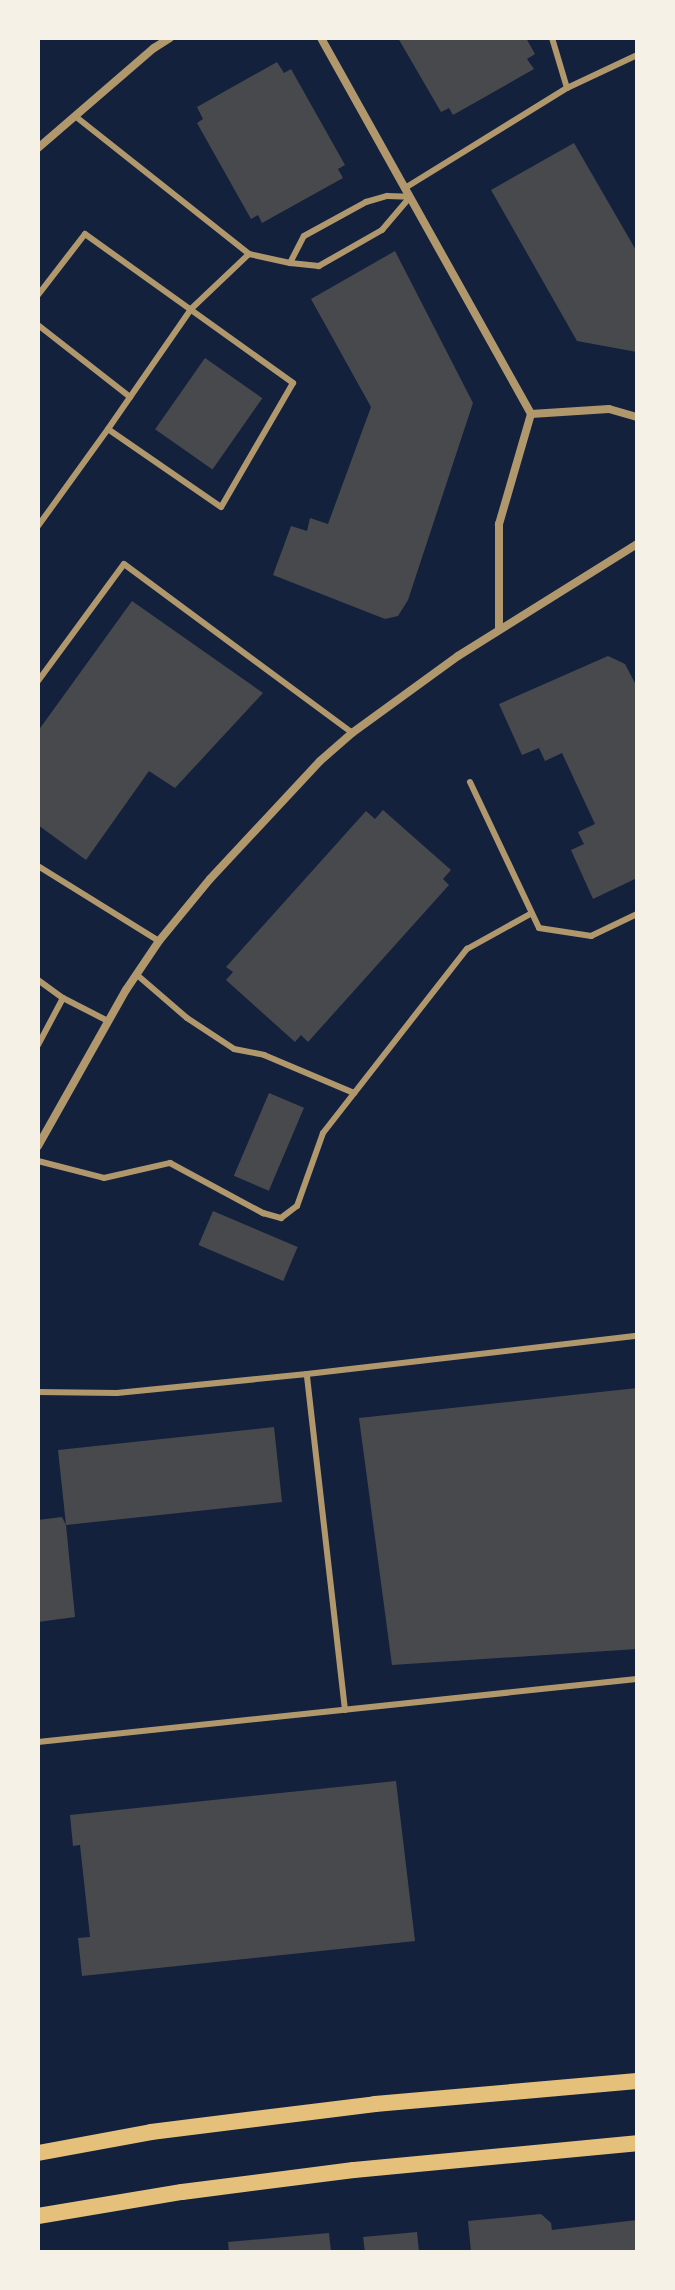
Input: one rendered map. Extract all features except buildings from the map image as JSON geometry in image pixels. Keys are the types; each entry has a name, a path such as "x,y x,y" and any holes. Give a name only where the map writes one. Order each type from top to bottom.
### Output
{"main road":[{"path":"38,2153 151,2132 375,2104 637,2081"},
{"path":"38,2216 182,2192 354,2170 637,2143"}],"street":[{"path":"38,148 170,38"},
{"path":"321,38 531,414 499,524 499,629"},
{"path":"531,414 609,409 637,417"},
{"path":"38,1146 108,1021 159,941 210,879 352,733 499,629 636,549"}],"lane":[{"path":"552,38 567,88"},
{"path":"405,188 567,88 637,55"},
{"path":"75,116 249,254 319,266 382,230 397,217 410,197"},
{"path":"290,263 304,236 366,202 387,196 410,197"},
{"path":"38,295 85,234 293,383 221,507 108,429"},
{"path":"38,526 191,309 249,254"},
{"path":"38,325 130,397"},
{"path":"38,681 124,564 352,733"},
{"path":"470,782 539,928 591,936 637,914"},
{"path":"38,866 159,941"},
{"path":"38,1161 104,1178 170,1163 263,1213 281,1218 297,1206 323,1133 467,949 532,913"},
{"path":"136,974 187,1018 234,1049 264,1055 354,1093"},
{"path":"38,980 63,998 108,1021"},
{"path":"38,1045 63,998"},
{"path":"38,1392 117,1393 637,1336"},
{"path":"307,1374 345,1710"},
{"path":"38,1742 637,1679"}]}
